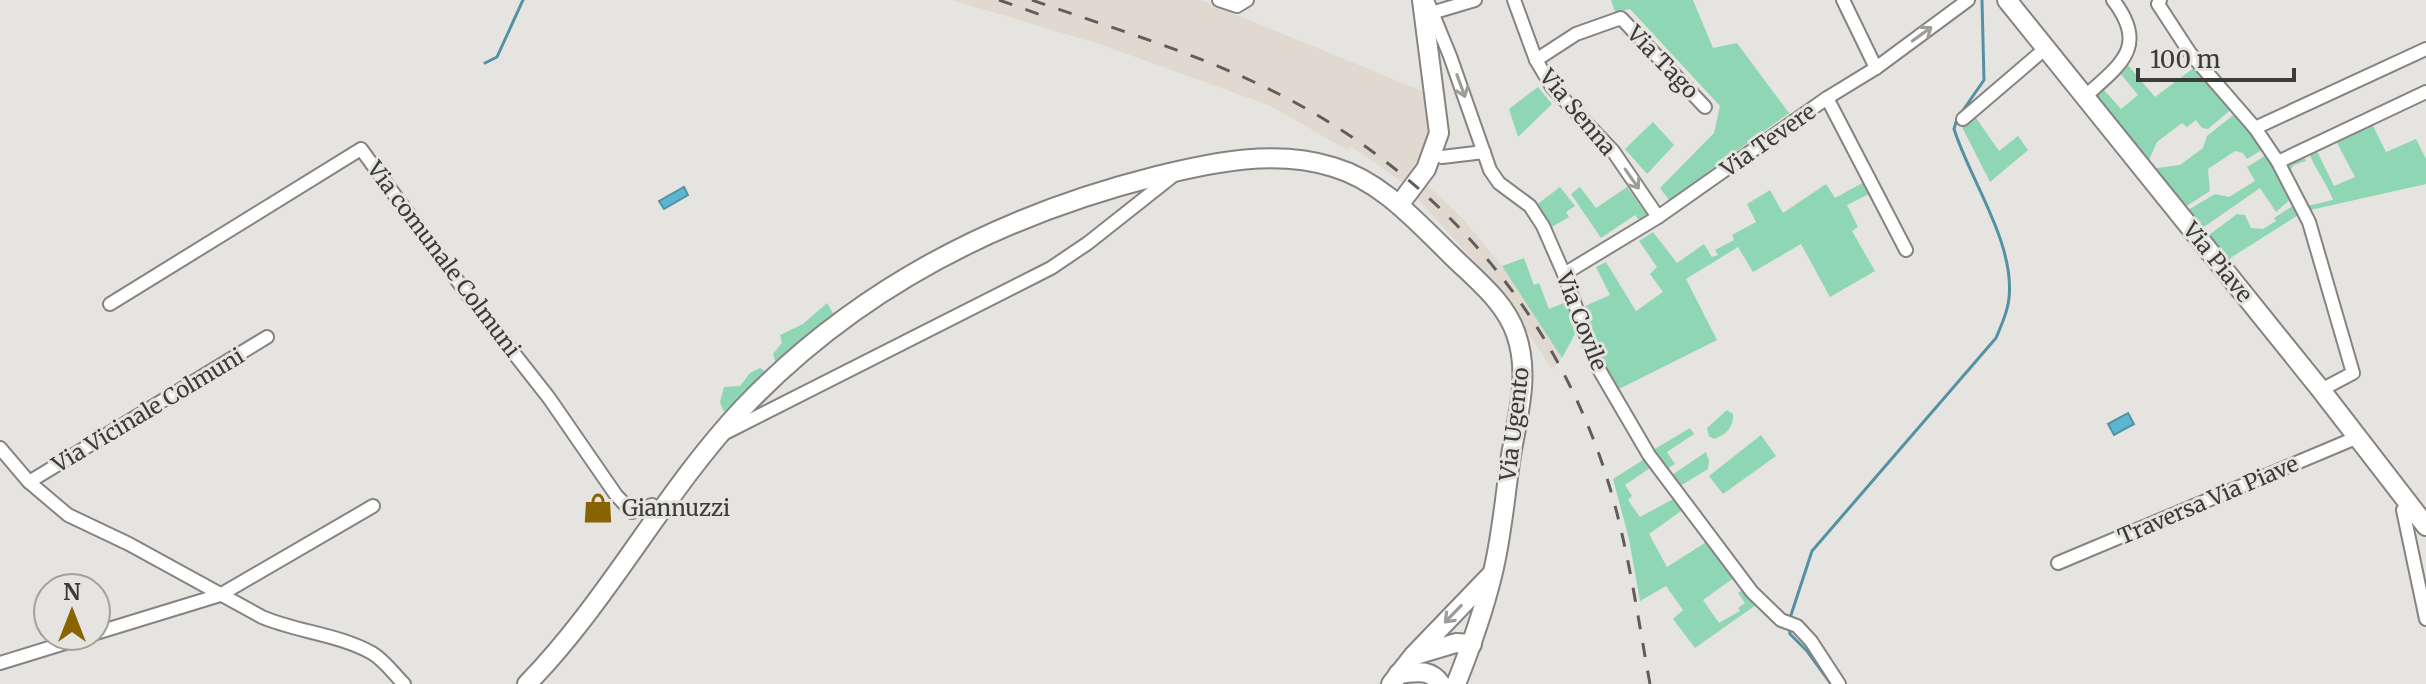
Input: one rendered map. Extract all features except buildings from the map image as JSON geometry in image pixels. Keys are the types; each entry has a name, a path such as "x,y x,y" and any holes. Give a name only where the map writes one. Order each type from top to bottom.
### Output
{"street":[{"path":"1219,0 1237,6 1247,0"},
{"path":"1399,205 1426,169 1439,133 1427,7 1475,0"},
{"name":"Via Senna","path":"1514,0 1536,60 1552,87 1613,151 1658,217"},
{"name":"Via Tevere","path":"1564,274 1658,217 1827,98 1876,68 1968,0"},
{"name":"Via Piave","path":"2007,0 2321,390 2426,526"},
{"path":"2090,92 2120,65 2129,46 2124,14 2113,0"},
{"path":"2160,0 2158,4 2190,53 2255,128 2278,162 2309,222 2353,373 2321,390"},
{"path":"1844,1 1876,68"},
{"name":"Via Covile","path":"1427,7 1490,170 1499,183 1530,206 1543,226 1597,366 1649,455 1752,592 1781,620 1797,626 1811,641 1839,684"},
{"name":"Via Tago","path":"1536,60 1576,34 1621,18 1705,107"},
{"path":"1963,119 2046,48"},
{"path":"2255,128 2426,49"},
{"path":"2278,162 2426,92"},
{"path":"1827,98 1906,250"},
{"name":"Via comunale Colmuni","path":"110,304 361,149 465,291 549,398 616,495 632,512 652,505"},
{"path":"1442,157 1484,152"},
{"name":"Via Ugento","path":"531,681 574,631 661,508 714,440 744,407 816,340 924,267 1030,215 1095,192 1181,170 1261,158 1308,161 1354,175 1399,205 1497,300 1511,322 1520,347 1522,389 1493,573 1472,644 1456,684"},
{"path":"714,440 1051,268 1081,249 1181,170"},
{"name":"Via Vicinale Colmuni","path":"29,482 267,337"},
{"name":"Traversa Via Piave","path":"2058,563 2358,437"},
{"path":"0,448 29,482 68,515 282,626 350,644 374,654 404,684"},
{"path":"2410,505 2403,510 2426,619"},
{"path":"112,628 220,595 373,506"},
{"path":"1395,679 1493,573"},
{"path":"1413,656 1456,643 1472,644"},
{"path":"0,663 36,652"},
{"path":"1395,679 1423,670 1441,684"}],"shaded area":[{"path":"952,0 1201,0 1427,93 1432,121 1430,149 1406,185 1351,146 1347,150 1271,106 1099,44"},
{"path":"1426,184 1463,219 1502,266 1562,358 1552,369 1495,284 1415,196"}],"green space":[{"path":"1611,0 1693,0 1713,48 1737,43 1789,113 1669,200 1660,188 1714,133 1720,106 1630,9 1615,12"},
{"path":"2127,64 2155,97 2195,67 2233,108 2208,129 2202,128 2196,120 2187,127 2182,123 2157,142 2149,160 2144,161 2091,97 2103,89 2121,109 2138,95 2120,73"},
{"path":"1538,87 1552,104 1518,137 1509,109"},
{"path":"2236,113 2260,144 2260,151 2247,159 2243,153 2235,151 2208,169 2210,191 2182,209 2150,169 2180,165 2203,148 2207,136"},
{"path":"1974,115 1999,151 2018,136 2028,150 1990,182 1961,125"},
{"path":"1653,122 1674,145 1647,174 1625,149"},
{"path":"2372,124 2386,152 2416,139 2426,159 2426,184 2306,211 2283,166 2303,156 2306,161 2290,170 2307,206 2333,200 2309,153 2316,149 2334,186 2355,177 2336,141"},
{"path":"2266,155 2292,198 2276,212 2260,188 2204,227 2197,227 2188,210 2215,194 2229,197 2255,181 2247,167"},
{"path":"1864,182 1869,194 1847,205 1858,227 1852,231 1875,271 1830,297 1801,244 1753,272 1738,247 1686,279 1717,340 1615,391 1594,349 1583,307 1610,295 1596,267 1606,262 1636,311 1663,292 1650,274 1657,267 1639,241 1653,232 1677,263 1704,244 1712,257 1718,255 1715,250 1734,240 1732,235 1756,222 1747,204 1770,190 1783,213 1826,184 1835,198"},
{"path":"1560,187 1575,206 1566,212 1569,217 1552,227 1535,206"},
{"path":"1580,187 1596,208 1627,187 1647,215 1639,220 1635,215 1601,238 1571,194"},
{"path":"2294,205 2300,214 2224,262 2205,238 2237,214 2245,215 2251,228 2263,229"},
{"path":"1524,258 1534,285 1539,283 1549,309 1566,302 1575,334 1562,358 1502,266"},
{"path":"827,303 834,315 776,363 773,354 782,343 780,335 803,324"},
{"path":"760,368 766,372 724,412 720,402 724,387 740,386 750,373"},
{"path":"1727,410 1733,414 1731,427 1714,439 1709,436 1707,428"},
{"path":"1690,428 1694,434 1667,452 1675,464 1667,469 1653,450"},
{"path":"1761,435 1776,456 1723,494 1709,476"},
{"path":"1706,452 1708,469 1680,486 1672,475"},
{"path":"1646,458 1650,468 1625,485 1632,496 1628,500 1640,517 1675,498 1702,535 1681,511 1649,534 1667,567 1708,541 1735,577 1703,600 1719,623 1740,611 1738,608 1745,603 1738,593 1744,589 1756,605 1695,648 1673,619 1683,610 1666,586 1640,601 1629,539 1613,479"}],"water":[{"path":"684,187 688,195 664,209 659,201"},
{"path":"2128,413 2134,424 2114,435 2108,424"}],"waterway":[{"path":"485,63 497,57 523,0"},
{"path":"1790,618 1812,551 1996,338 2006,314 2009,277 2005,256 1990,212 1954,129 1957,119 1984,80 1982,0"},
{"path":"1789,626 1790,634 1831,684"}],"railway":[{"path":"999,0 1044,16"},
{"path":"1032,0 1200,59 1254,82 1316,115 1375,153 1428,197 1476,246 1519,300 1556,359 1586,422 1617,512 1650,684"}],"place":[{"name":"Giannuzzi","path":"598,508"}]}
